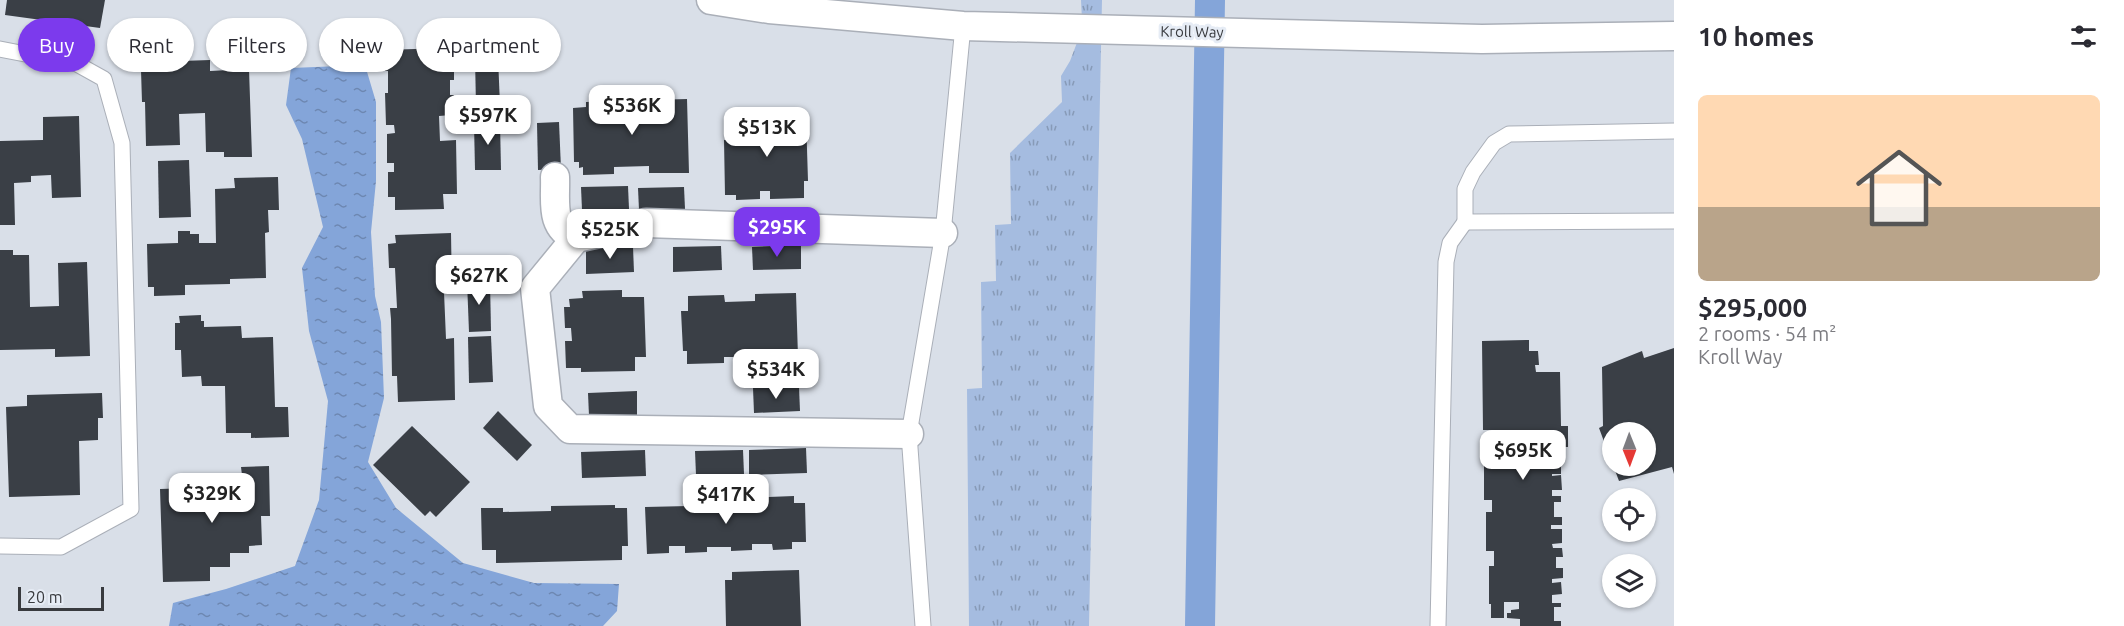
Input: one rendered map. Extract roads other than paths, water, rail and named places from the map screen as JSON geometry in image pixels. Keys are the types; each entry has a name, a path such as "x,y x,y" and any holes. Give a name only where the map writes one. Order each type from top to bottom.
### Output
{"street":[{"name":"Kroll Way","path":"711,0 769,9 963,26 1482,39 1674,36"},
{"path":"555,177 556,220 567,234 576,237 646,223 943,233"},
{"path":"576,237 535,288 548,406 570,429 909,434"}],"lane":[{"path":"923,626 909,434 943,233 963,26"},
{"path":"0,49 77,64 104,80 122,143 131,509 61,547 0,546"},
{"path":"1438,626 1446,262 1450,243 1465,222 1465,189 1473,172 1494,143 1509,134 1674,131"},
{"path":"1465,222 1674,221"}],"water":[{"path":"307,67 319,67 319,72 367,72 376,102 376,181 371,232 375,296 381,322 384,398 368,462 396,508 463,563 534,583 619,584 617,611 603,626 169,626 173,603 226,589 295,566 319,500 328,401 309,331 302,268 323,227 302,139 286,105 290,72 307,72"}],"waterway":[{"path":"1200,626 1210,0"}]}
